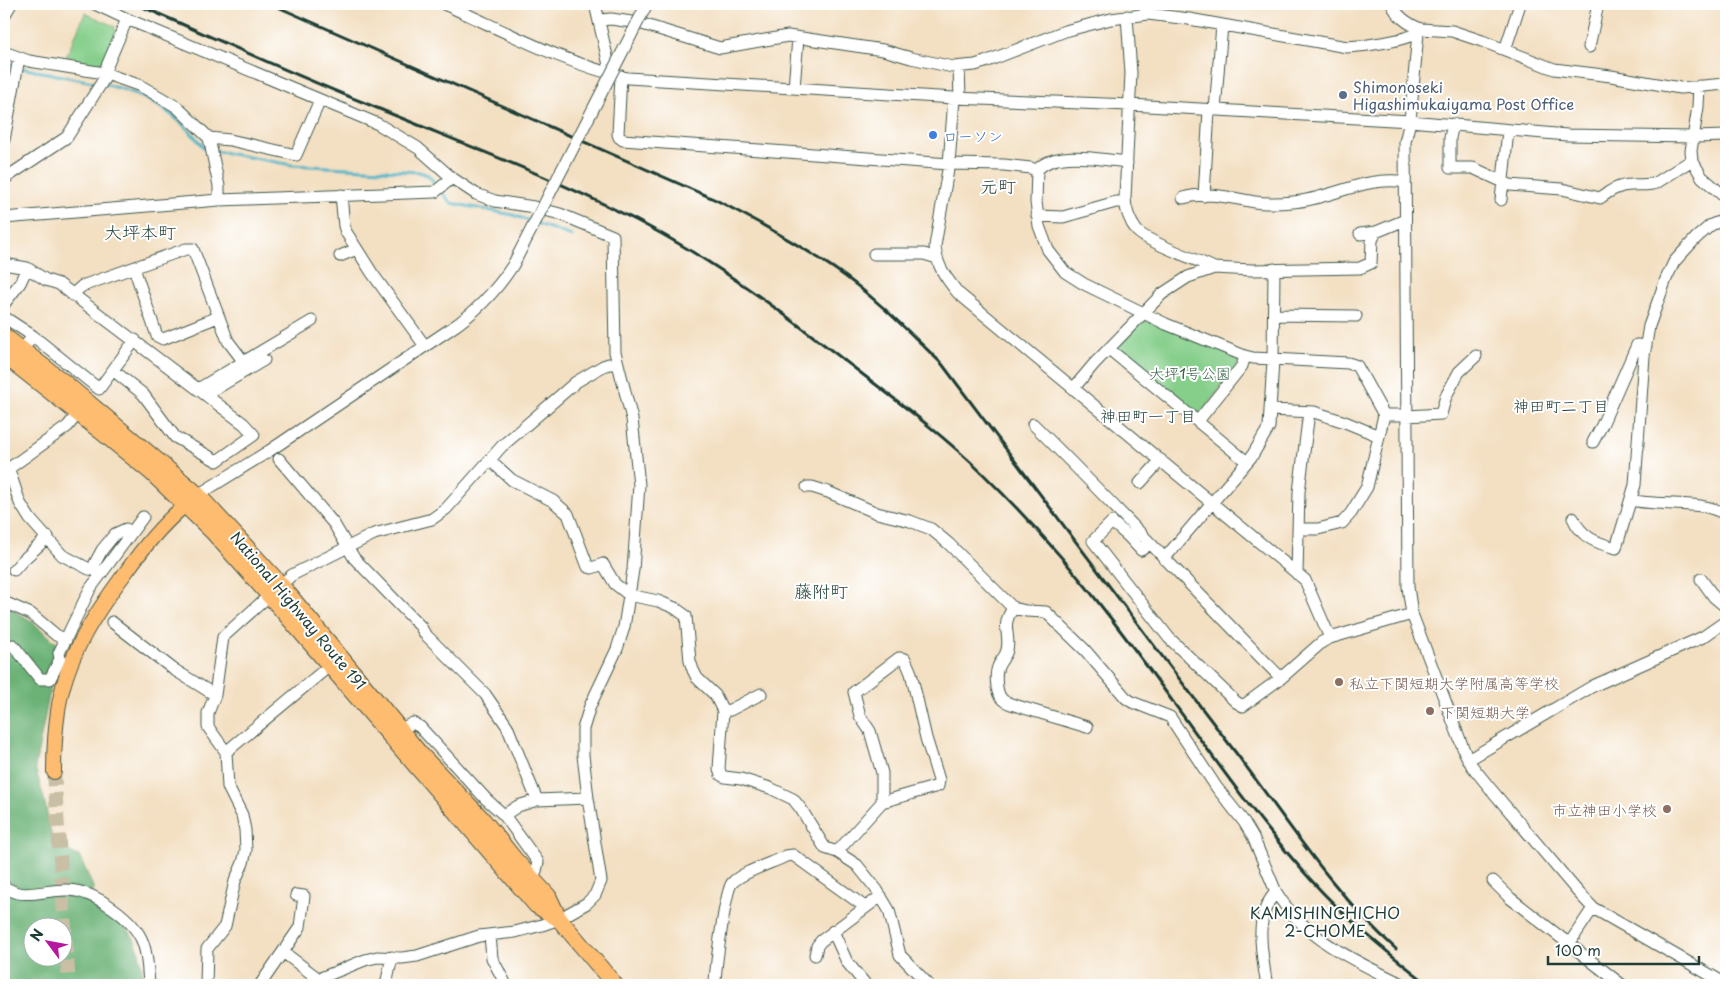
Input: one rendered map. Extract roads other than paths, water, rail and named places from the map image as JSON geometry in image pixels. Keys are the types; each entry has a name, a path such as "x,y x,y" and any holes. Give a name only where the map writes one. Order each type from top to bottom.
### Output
{"highway":[{"name":"National Highway Route 191","path":"4,336 155,457 192,500 213,532 275,590 536,905 559,919 615,985"},
{"name":"National Highway Route 191","path":"4,355 151,472 192,500"}],"main road":[{"path":"54,772 58,709 67,675 83,638 101,606 127,570 163,526 192,500"}],"street":[{"path":"4,16 11,4"},
{"path":"95,4 378,124 418,148 449,181 476,194 495,201 534,207 560,214 613,236 615,352 632,419 640,485 624,627 590,706 583,729 583,755 588,798 601,881 595,895 559,919 515,932 479,936 417,956 377,957 356,962 317,983 282,952"},
{"path":"444,4 572,61 616,75 957,98 1130,105 1410,121 1567,135 1726,136"},
{"path":"596,4 616,75 618,134 623,140 949,164 1026,167 1037,171"},
{"path":"192,500 278,445 460,323 490,296 503,281 513,265 647,4"},
{"path":"1392,4 1402,18 1419,31"},
{"path":"1504,50 1520,4"},
{"path":"1589,47 1598,4"},
{"path":"600,20 611,19 639,23 720,48 749,44 777,37 798,38 883,50 911,58 959,67 980,64 1065,31 1133,11 1347,47 1369,46 1419,31 1452,31 1554,69 1611,76 1680,88 1726,84"},
{"path":"1133,11 1132,73 1125,202 1131,222 1141,234 1214,268"},
{"path":"4,179 67,137 98,90 127,19"},
{"path":"1204,196 1222,25"},
{"path":"1419,31 1410,121 1405,142 1408,587 1412,614 1468,760 1525,830 1593,908 1726,984"},
{"path":"794,88 798,38"},
{"path":"4,52 18,64 37,63 104,76 141,86 159,96 184,114 210,141 220,200"},
{"path":"4,140 18,64"},
{"path":"959,67 949,164 936,236 937,258 944,275 958,293 1305,580 1330,638"},
{"path":"1700,86 1694,137 1690,151 1692,160 1702,177 1726,198"},
{"path":"210,141 230,140 296,155 320,100"},
{"path":"1453,124 1450,138 1450,168 1473,168 1510,185 1562,188 1600,198 1618,187 1656,183 1692,160"},
{"path":"1501,200 1508,130"},
{"path":"1127,163 1066,157 1042,164 1037,171 1037,216 1039,226 1048,250 1065,272 1084,284 1166,324 1245,356 1273,360 1348,363 1357,366 1384,415 1367,487 1345,521 1318,528 1298,529"},
{"path":"1183,198 1189,196 1222,195 1256,202 1295,202 1381,180 1405,182"},
{"path":"4,218 220,200 435,192 449,181"},
{"path":"341,195 344,226 357,249 425,346"},
{"path":"1037,216 1064,217 1116,202 1125,202"},
{"path":"1573,518 1579,529 1596,542 1616,548 1635,485 1649,326 1674,262 1711,225 1726,218"},
{"path":"1360,234 1376,232 1405,220"},
{"path":"1073,389 1162,294 1188,277 1214,268 1360,268 1371,263 1372,240 1376,232"},
{"path":"72,295 82,286 186,249 193,249 228,341 244,362"},
{"path":"340,256 357,249"},
{"path":"874,254 924,254 937,258"},
{"path":"4,264 27,268 46,280 59,284 244,424 254,435 217,462 175,437 148,399 114,371"},
{"path":"4,304 20,283 27,268"},
{"path":"134,268 157,336 163,339 218,317"},
{"path":"1164,559 1256,450 1269,427 1273,360 1274,269"},
{"path":"1274,315 1356,316"},
{"path":"4,317 33,336 99,389 135,340"},
{"path":"198,389 313,321"},
{"path":"22,350 33,336"},
{"path":"1593,442 1637,345 1646,346"},
{"path":"1109,349 1246,462"},
{"path":"1198,421 1242,366 1245,356"},
{"path":"1384,415 1441,414 1446,396 1459,372 1476,356"},
{"path":"208,397 213,389 264,360"},
{"path":"206,985 207,950 225,926 235,881 243,864 246,850 246,830 242,815 228,787 226,752 208,727 208,713 215,695 223,637 292,576 374,534 432,519 446,510 502,446 576,382 603,366 618,364"},
{"path":"1271,410 1309,412 1345,422 1379,436"},
{"path":"1297,574 1299,492 1309,412"},
{"path":"78,413 68,426 6,471 30,519 62,555 97,573"},
{"path":"1033,424 1281,678"},
{"path":"279,460 334,524 354,558 485,694 506,726 537,800"},
{"path":"490,460 512,480 553,501 568,514 588,567 592,568 603,564 615,584 629,596 658,601 676,608 686,616 690,661 693,670 697,678 715,695 723,711 719,769 721,775 770,788 793,799 825,848 837,852 857,866 881,896 889,910 900,955 929,985"},
{"path":"1140,484 1161,460"},
{"path":"807,487 828,492 877,513 910,521 931,529 949,544 1013,608 1046,612 1085,650 1126,698 1150,710 1170,717 1217,788 1244,822 1253,837 1281,901 1310,932 1341,952 1404,985"},
{"path":"1631,500 1642,503 1703,506 1726,514"},
{"path":"13,645 40,679 50,679 60,659 59,653 97,573 114,557 142,519 133,522 112,548 111,552 114,557 127,570"},
{"path":"1150,544 1141,550 1112,522 1093,541 1169,638 1236,702 1243,706 1281,678 1322,642 1412,614"},
{"path":"97,573 95,563 102,550 115,534 126,529"},
{"path":"14,570 22,560 48,537"},
{"path":"1701,579 1726,608"},
{"path":"4,602 31,614 56,636 66,640"},
{"path":"1013,608 1007,617 1005,625 1007,652 998,666 996,675 1002,700 1087,727"},
{"path":"1468,760 1593,686 1703,637 1726,621"},
{"path":"112,622 173,669 215,695"},
{"path":"837,852 882,802 938,786 939,780 926,738 911,673 905,659 899,658 854,692 860,716 870,731 882,773 882,802"},
{"path":"226,752 335,661"},
{"path":"723,711 730,710 761,694"},
{"path":"394,732 413,723 420,727 486,799 504,814 538,862 536,871"},
{"path":"504,814 518,806 537,800 588,798"},
{"path":"715,985 728,892 733,882 741,876 786,856 793,855 865,907"},
{"path":"1493,881 1516,903 1622,985"},
{"path":"4,887 17,893 75,890 98,898 131,924 138,934 143,943 149,985"},
{"path":"1269,985 1266,981 1260,930 1268,901 1276,892"},
{"path":"260,985 300,926 304,896 296,895"},
{"path":"815,955 817,946 821,941 881,896"},
{"path":"1569,944 1593,908"},
{"path":"833,931 847,962 866,985"},
{"path":"490,935 492,958 506,985"},
{"path":"386,985 392,957"}],"waterway":[{"path":"4,61 15,66"},
{"path":"21,68 98,83"},
{"path":"104,84 134,93 160,107 183,125 204,148 209,149"},
{"path":"215,151 292,165 419,172 428,175 451,203 513,215 572,236"}],"tunnel":[{"path":"54,772 69,985"}],"railway":[{"path":"136,4 307,79 553,181 626,215 712,264 807,332 935,431 982,473 1015,507 1064,560 1094,597 1232,783 1284,849 1338,908 1429,985"},
{"path":"271,4 716,200 806,250 849,279 890,314 942,364 1311,855 1351,904 1396,949"}],"place":[{"name":"Shimonoseki Higashimukaiyama Post Office","path":"1343,95"},
{"name":"ローソン","path":"933,135"},
{"name":"私立下関短期大学附属高等学校","path":"1339,682"},
{"name":"下関短期大学","path":"1430,711"},
{"name":"市立神田小学校","path":"1667,809"}],"district":[{"name":"元町","path":"998,185"},
{"name":"大坪本町","path":"140,231"},
{"name":"神田町二丁目","path":"1561,405"},
{"name":"神田町一丁目","path":"1148,415"},
{"name":"藤附町","path":"821,590"},
{"name":"KAMISHINCHICHO 2-CHOME","path":"1325,921"}],"park label":[{"name":"大坪1号公園","path":"1190,372"}]}
